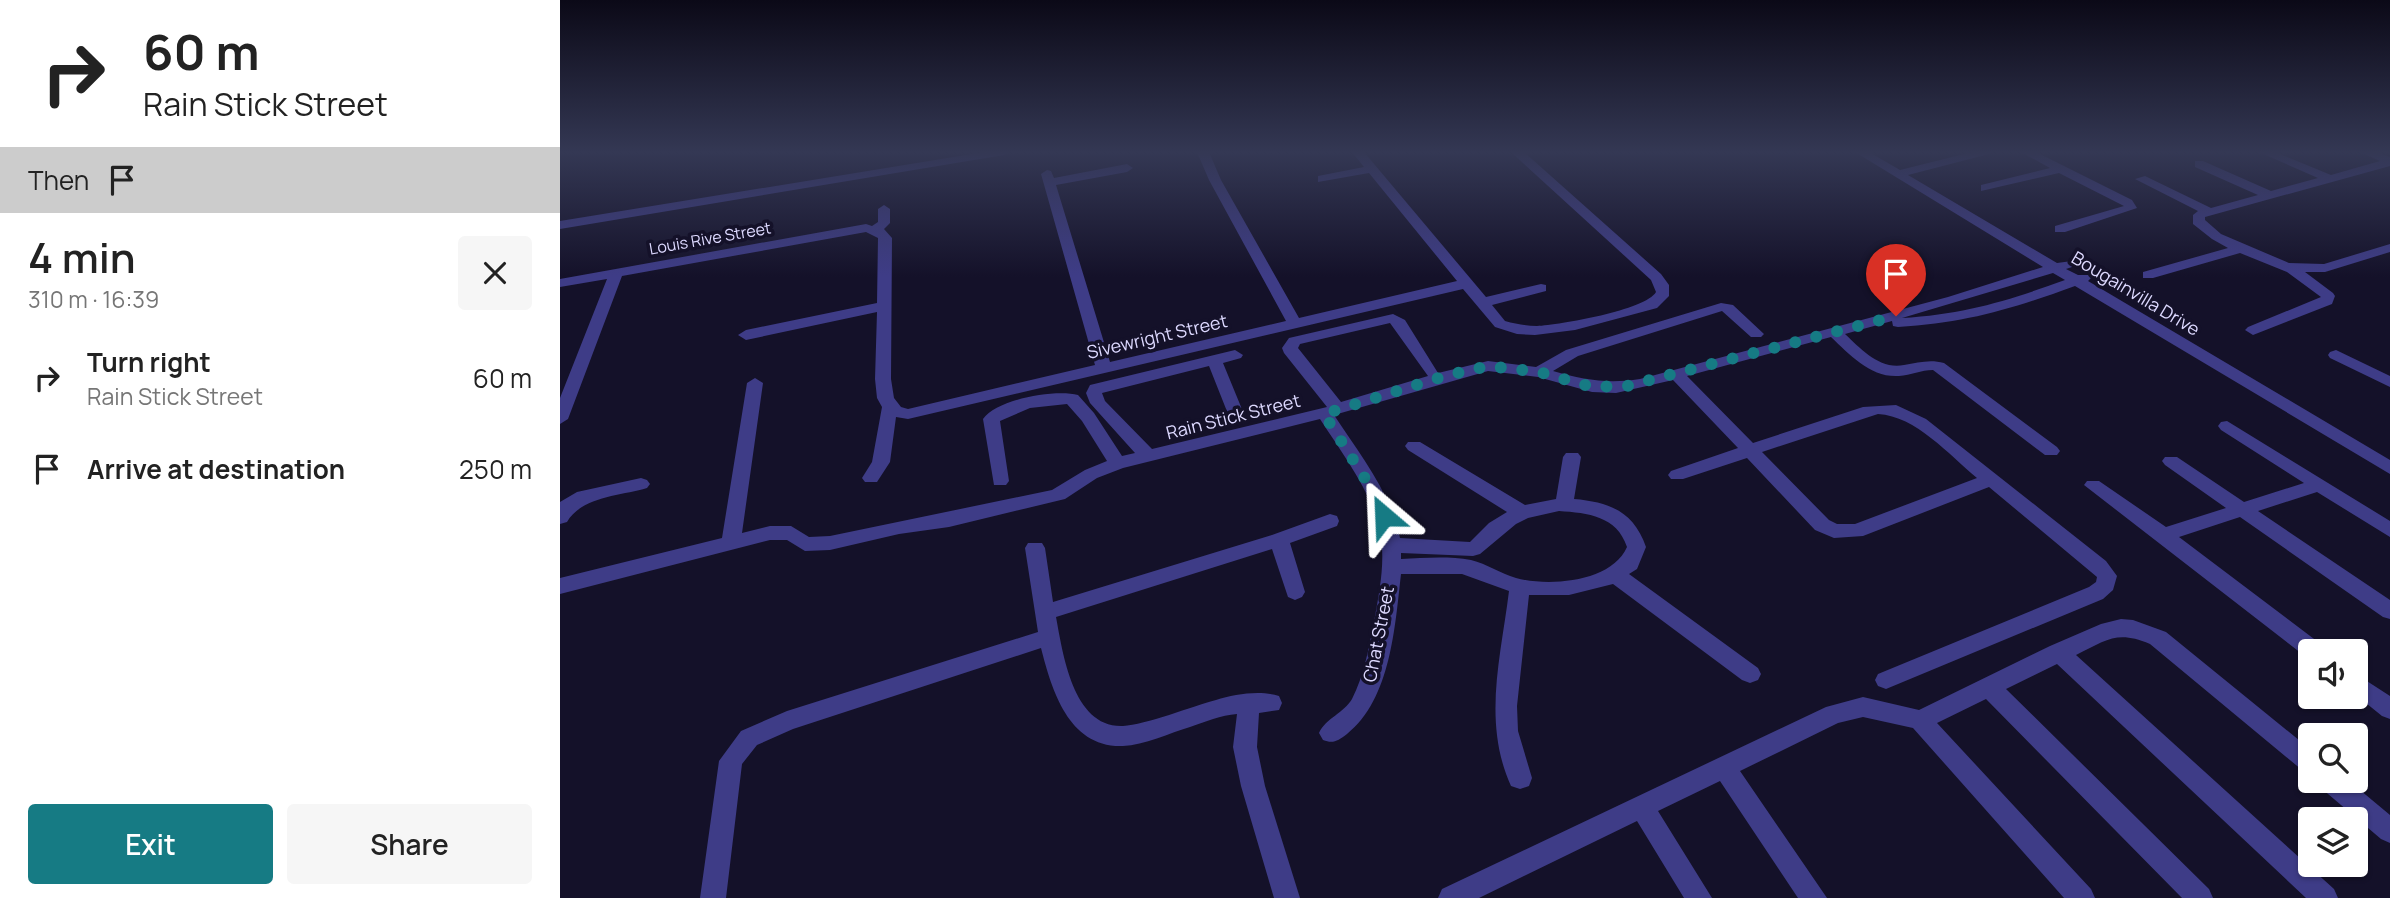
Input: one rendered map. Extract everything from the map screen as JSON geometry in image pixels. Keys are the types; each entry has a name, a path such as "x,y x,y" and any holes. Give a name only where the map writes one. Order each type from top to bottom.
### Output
{"street":[{"path":"560,225 749,194"},
{"path":"1053,194 1104,368"},
{"path":"1223,194 1294,323"},
{"path":"1392,194 1500,324 1527,332 1549,330 1652,305 1661,299 1663,285 1656,277 1564,194"},
{"name":"Bougainvilla Drive","path":"1940,194 2390,456"},
{"path":"2060,229 2131,208 2106,194"},
{"path":"2171,194 2207,211"},
{"path":"2253,330 2327,301 2328,296 2289,267 2242,248 2203,227 2198,221 2199,215 2207,211 2273,194"},
{"path":"870,229 884,223 884,209"},
{"path":"870,229 885,238 883,379 889,409 881,462 871,478"},
{"name":"Louis Rive Street","path":"560,283 870,229"},
{"path":"2148,275 2242,248"},
{"path":"2289,267 2325,268 2390,248"},
{"name":"Rain Stick Street","path":"560,586 782,531 791,533 805,544 830,543 899,527 956,519 1058,495 1091,474 1118,463 1331,411 1445,376 1488,366 1539,372 1592,387 1640,384 1870,323 2062,266"},
{"path":"560,419 616,274"},
{"name":"Bougainvilla Drive","path":"2083,278 2390,468"},
{"name":"Rain Stick Street","path":"1870,323 1941,320 1982,312 2028,299 2083,278"},
{"name":"Sivewright Street","path":"889,409 899,414 923,411 1465,284"},
{"path":"1481,303 1541,288"},
{"path":"746,335 884,306"},
{"path":"1539,372 1572,353 1721,307 1728,308 1756,334"},
{"name":"Chat Street","path":"1331,733 1356,711 1367,692 1380,640 1392,545 1384,516 1371,488 1331,411 1290,348 1294,341 1393,318 1400,323 1432,372"},
{"path":"1833,331 1870,362 1887,370 1930,364 1938,366 2052,451"},
{"path":"1148,456 1098,403 1094,393 1096,388 1235,355"},
{"path":"2336,355 2390,382"},
{"path":"1214,360 1238,419"},
{"path":"1676,373 1822,525 1834,531 1856,531 1993,479"},
{"path":"731,542 755,383"},
{"path":"1000,481 991,419 1003,410 1052,399 1072,398 1118,463"},
{"path":"1676,475 1863,412 1886,408 1903,413 1920,424 1993,479 2099,566 2107,576 2106,585 2096,593 1886,680"},
{"path":"2227,426 2390,530"},
{"path":"1414,446 1522,513"},
{"path":"1564,504 1572,457"},
{"path":"2171,461 2390,611"},
{"path":"560,517 563,509 576,500 641,484"},
{"path":"2093,485 2298,639"},
{"path":"2163,535 2319,485"},
{"path":"1391,567 1424,557 1473,549 1495,528 1522,513 1548,505 1592,506 1605,510 1626,523 1637,542 1632,563 1616,575 1570,587 1520,588 1472,568 1424,557 1392,545"},
{"path":"1044,613 1279,540 1329,521"},
{"path":"1279,540 1295,593"},
{"path":"1035,548 1047,638 1071,702 1091,727 1109,735 1141,733 1231,705 1260,703 1245,747 1253,786 1287,898"},
{"path":"1616,575 1750,674"},
{"path":"1520,588 1506,706 1506,732 1520,778"},
{"path":"1920,720 1990,688 2058,652 2121,627 2144,631 2176,651 2298,754"},
{"path":"713,898 731,761 749,738 787,721 1047,638"},
{"path":"2058,652 2325,898"},
{"path":"1990,688 2200,898"},
{"path":"2368,692 2390,709"},
{"path":"1451,898 1724,767 1850,709 1863,707 1920,720 2082,898"},
{"path":"1724,767 1814,898"},
{"path":"2345,793 2390,831"},
{"path":"1641,806 1699,898"}],"route":[{"path":"1384,516 1371,488 1324,414 1445,376 1488,366 1517,367 1592,387 1616,388 1640,384 1850,326 1896,316"}]}
